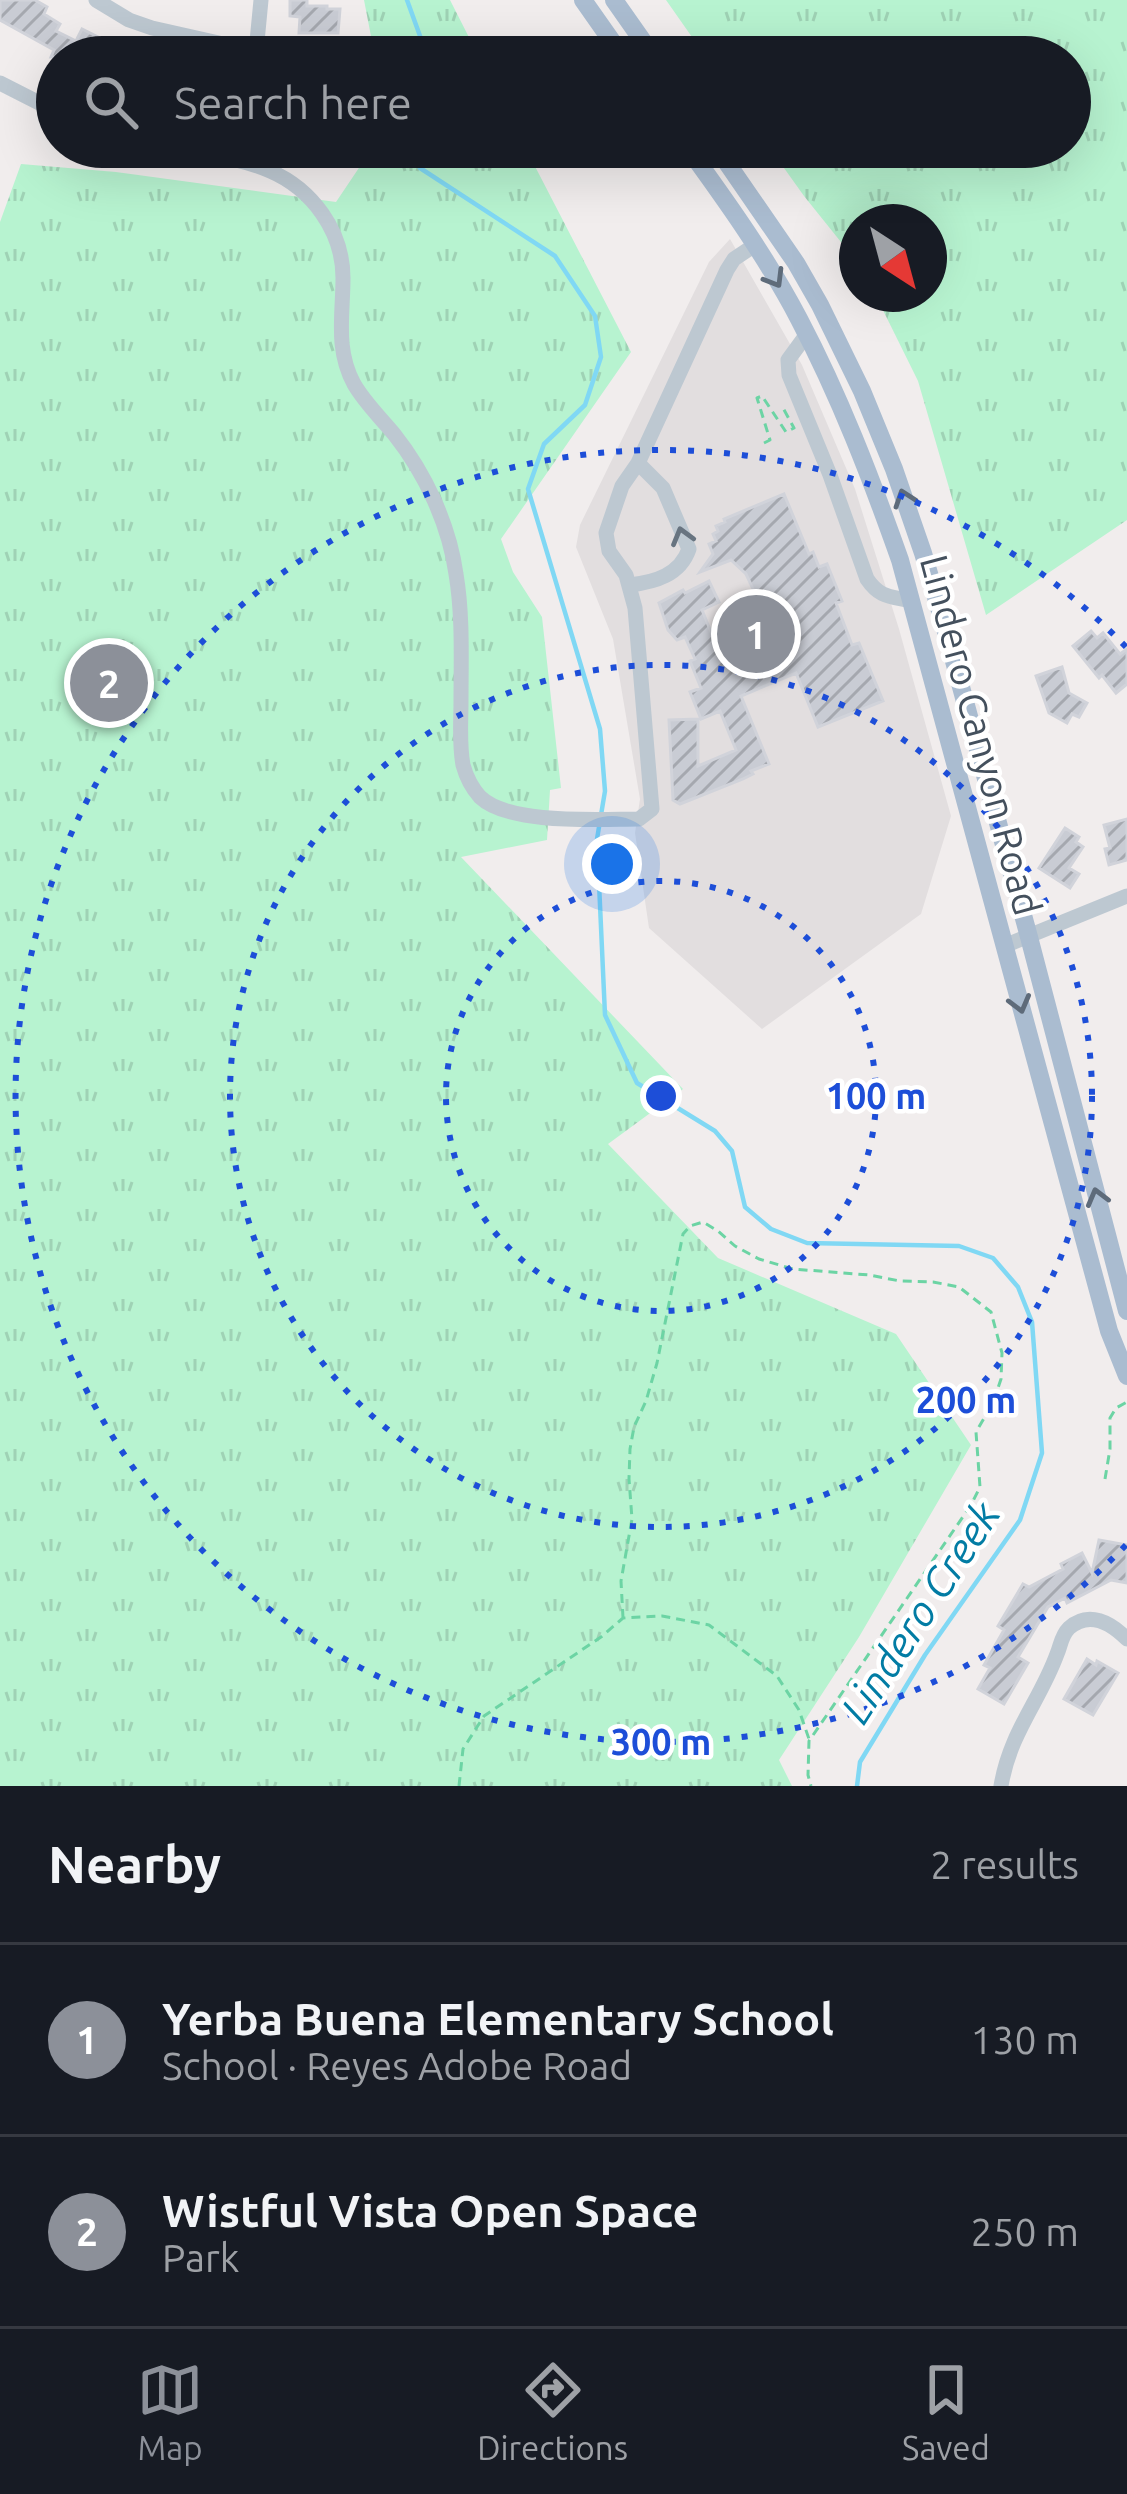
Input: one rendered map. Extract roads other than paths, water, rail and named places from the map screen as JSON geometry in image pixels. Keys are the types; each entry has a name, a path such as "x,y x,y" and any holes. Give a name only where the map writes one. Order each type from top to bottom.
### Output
{"main road":[{"path":"583,0 608,36"},
{"path":"614,0 639,36"},
{"name":"Lindero Canyon Road","path":"702,168 755,244 807,334 863,459 911,601 1109,1331 1127,1376"},
{"name":"Lindero Canyon Road","path":"730,168 820,305 894,469 923,553 1127,1311"}],"street":[{"path":"96,0 129,20 187,36"},
{"path":"258,36 261,0"},
{"path":"0,83 36,101"},
{"path":"263,168 313,201 337,242 343,274 339,336 352,381 417,468 446,531 456,572 464,766 481,798 520,816 639,819 653,803 635,608 630,585 609,551 606,533 622,486 638,464 727,270 755,244"},
{"path":"807,334 788,360 789,375 867,580 881,595 911,601"},
{"path":"630,585 651,582 677,569 689,549 664,488 638,464"},
{"path":"1004,946 1127,896"},
{"path":"1001,1786 1015,1735 1065,1631 1091,1619 1112,1626 1127,1639"}],"waterway":[{"name":"Lindero Creek","path":"407,0 420,36"},
{"name":"Lindero Creek","path":"420,168 555,256 595,316 601,357 585,405 544,444 528,489 600,729 605,791 597,839 605,1015 637,1083 715,1131 732,1151 745,1207 771,1229 807,1243 959,1246 993,1258 1018,1287 1032,1322 1042,1453 1020,1520 925,1655 860,1762 857,1786"}],"place":[{"name":"Yerba Buena Elementary School","path":"756,634"},
{"name":"Wistful Vista Open Space","path":"109,683"}]}
